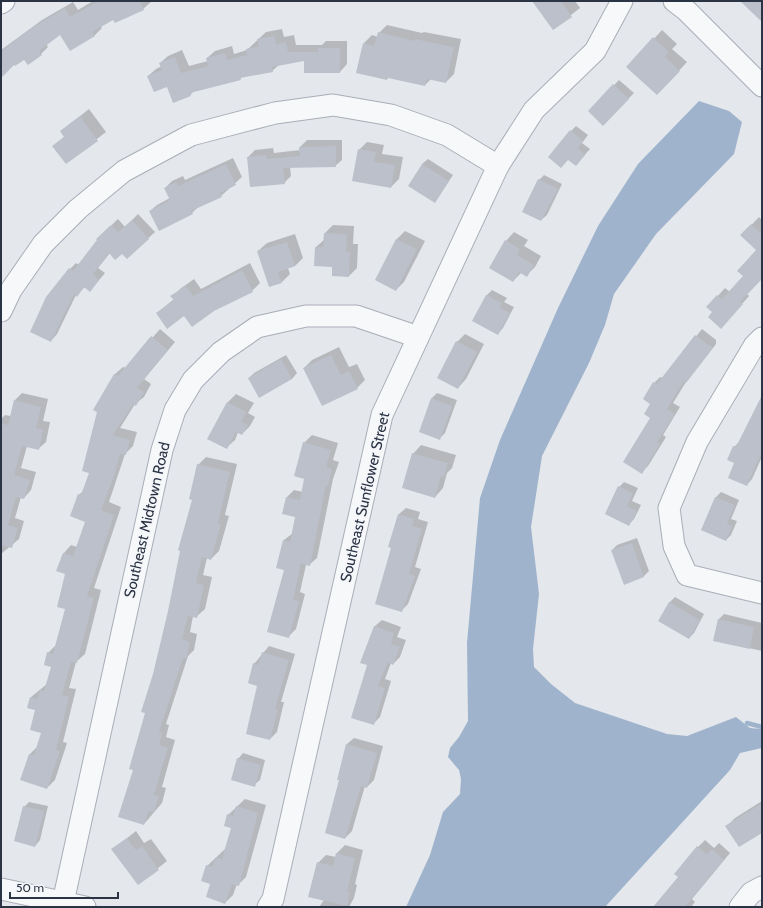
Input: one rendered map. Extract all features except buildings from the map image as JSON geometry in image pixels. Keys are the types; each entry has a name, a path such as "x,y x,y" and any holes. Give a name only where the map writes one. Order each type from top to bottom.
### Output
{"street":[{"name":"Southeast Sunflower Street","path":"268,907 273,899 382,415 498,166 534,110 595,51 622,1"},
{"path":"674,1 762,86"},
{"path":"1,311 6,287 43,244 78,209 124,171 191,135 275,113 333,105 391,115 447,135 498,166"},
{"name":"Southeast Midtown Road","path":"62,905 162,450 175,410 193,380 221,352 257,328 306,316 356,316 418,337"},
{"path":"762,338 754,346 697,442 669,508 674,546 686,575 762,593"},
{"path":"740,907 750,893 762,887"},
{"path":"1,889 62,905 85,907"}],"water":[{"path":"699,101 729,111 742,122 734,154 656,234 614,294 605,325 589,363 542,456 531,527 539,594 533,649 534,667 551,684 575,703 667,734 687,736 736,717 750,728 762,729 762,748 740,753 730,770 605,907 406,907 430,855 443,812 460,794 461,779 459,770 448,757 450,748 459,737 468,721 467,643 480,498 500,440 558,308 598,226 638,164"}],"waterway":[{"path":"747,723 762,727"}]}
